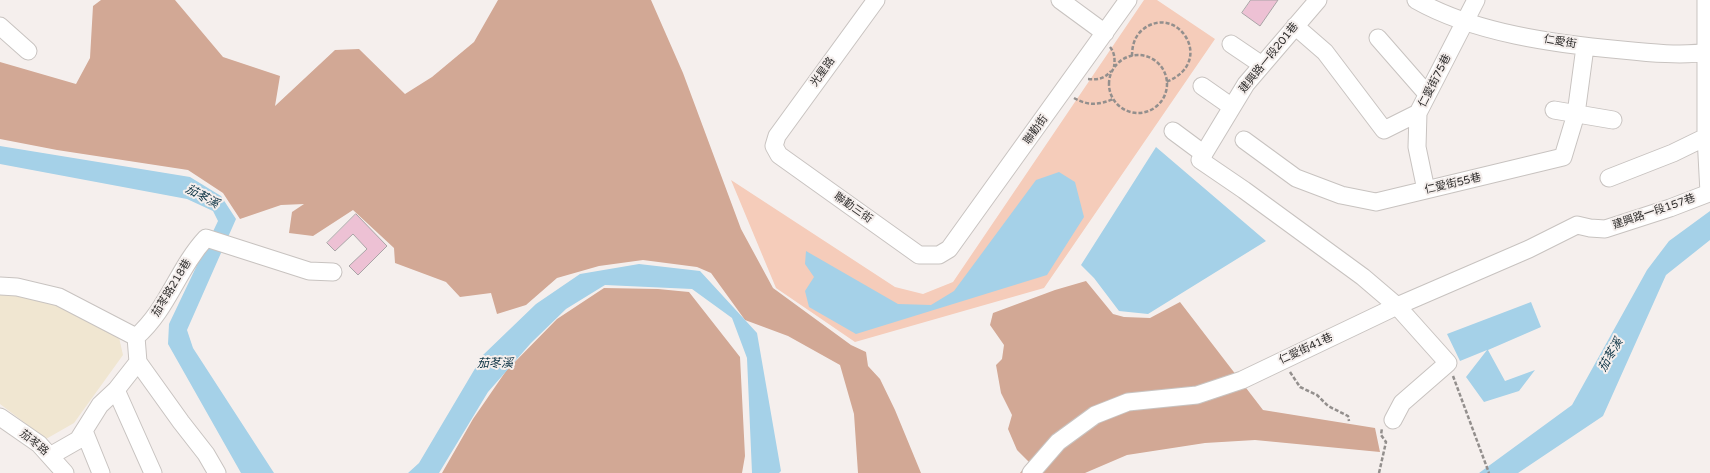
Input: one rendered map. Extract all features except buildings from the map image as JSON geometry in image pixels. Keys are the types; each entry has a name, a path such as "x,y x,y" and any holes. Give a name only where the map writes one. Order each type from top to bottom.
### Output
{"street":[{"name":"光星路","path":"774,146 777,136 876,0"},
{"path":"1060,0 1103,36"},
{"name":"聯勤街","path":"939,255 949,248 1064,91 1128,0"},
{"name":"建興路一段201巷","path":"1202,157 1246,84 1318,0"},
{"name":"仁愛街","path":"1416,0 1433,10 1465,22 1523,36 1585,46 1648,53 1708,53"},
{"name":"仁愛街75巷","path":"1426,190 1417,147 1418,113 1476,0"},
{"path":"1609,178 1673,153 1708,136 1708,53 1706,0"},
{"path":"0,26 28,51"},
{"path":"1295,26 1326,52 1384,130 1418,113"},
{"path":"1378,38 1427,94"},
{"path":"1231,44 1262,65"},
{"name":"仁愛街55巷","path":"1244,140 1296,178 1341,195 1376,202 1563,158 1576,114 1585,46"},
{"path":"1202,86 1232,107"},
{"path":"1554,110 1613,120"},
{"path":"1173,131 1202,157 1244,190 1363,277 1397,306 1448,363 1402,403 1393,420"},
{"name":"建興路一段157巷","path":"1590,228 1605,229 1670,208 1709,193 1708,136"},
{"name":"聯勤三街","path":"774,146 780,156 919,255 939,255"},
{"name":"仁愛街41巷","path":"1031,473 1058,442 1095,415 1128,402 1197,395 1242,380 1397,306 1529,249 1578,225 1590,228"},
{"name":"茄苳路218巷","path":"136,337 149,326 162,308 188,261 206,238 310,270 333,272"},
{"path":"0,286 17,287 59,297 136,337 138,362 206,454 217,473"},
{"path":"50,456 78,440 100,405 116,390 138,362"},
{"path":"116,390 153,473"},
{"name":"茄苳路","path":"0,417 39,444 65,473"},
{"path":"84,431 101,473"}],"path":[{"path":"1132,56 1134,42 1139,33 1146,27 1155,23 1164,22 1174,25 1182,30 1188,38 1191,47 1191,56 1188,66 1182,74 1166,82"},
{"path":"1078,71 1088,79 1098,80 1107,76 1114,68 1121,61 1132,56 1147,57 1155,61 1162,68 1166,82 1164,96 1159,104 1151,110 1141,113 1123,109 1113,99 1109,85 1110,76 1114,68 1115,59 1113,51 1103,36"},
{"path":"1064,91 1080,101 1093,104 1104,103 1113,99"},
{"path":"1282,360 1300,387 1317,395 1328,406 1348,416 1349,421"},
{"path":"1448,363 1489,473"},
{"path":"1379,473 1386,442 1381,436 1383,422 1393,420"}],"shaded area":[{"path":"101,0 175,0 223,57 280,76 275,106 335,50 359,49 405,94 432,77 474,42 498,0 651,0 683,73 741,229 773,288 851,345 866,352 868,366 880,379 895,410 921,473 858,473 854,414 840,365 788,336 745,320 711,273 697,267 643,260 599,266 557,278 526,305 497,314 491,293 460,297 446,282 395,263 394,248 353,210 313,236 289,233 292,212 304,204 281,205 240,219 223,193 188,170 57,150 0,139 0,62 76,84 90,58 93,6"},
{"path":"1144,0 1157,0 1215,39 1044,288 855,342 776,288 731,180 895,287 923,294 953,282"},
{"path":"1086,281 1113,314 1124,317 1150,318 1180,302 1263,410 1375,428 1380,452 1255,440 1205,443 1127,455 1085,473 1020,473 1029,462 1017,450 1008,429 1012,415 1001,393 996,365 1002,359 1004,345 990,325 993,313 1055,290"},
{"path":"604,288 658,289 689,292 740,357 745,456 742,473 442,473 473,419 506,371 557,319"},
{"path":"16,293 56,303 118,333 123,355 74,423 46,439 0,404 0,294"}],"water":[{"name":"茄苳溪","path":"0,146 190,177 221,196 236,219 187,330 193,348 274,473 241,473 168,344 169,324 218,221 213,211 187,199 0,164"},
{"path":"1156,147 1266,241 1148,314 1119,311 1094,278 1081,265"},
{"path":"1059,172 1075,182 1084,217 1047,275 856,334 809,307 805,291 814,277 805,264 806,251 898,304 931,305 954,291 1036,180"},
{"name":"茄苳溪","path":"1710,211 1710,240 1666,275 1603,416 1518,473 1479,473 1572,405 1647,270 1669,241"},
{"name":"茄苳溪","path":"639,264 700,271 757,333 781,471 779,473 752,473 747,358 732,318 692,289 605,285 566,309 531,343 488,392 439,473 408,473 419,463 483,355 536,304 580,274"},
{"path":"1531,302 1541,327 1488,350 1505,381 1535,370 1519,391 1484,402 1466,377 1487,350 1460,361 1447,334"}]}
